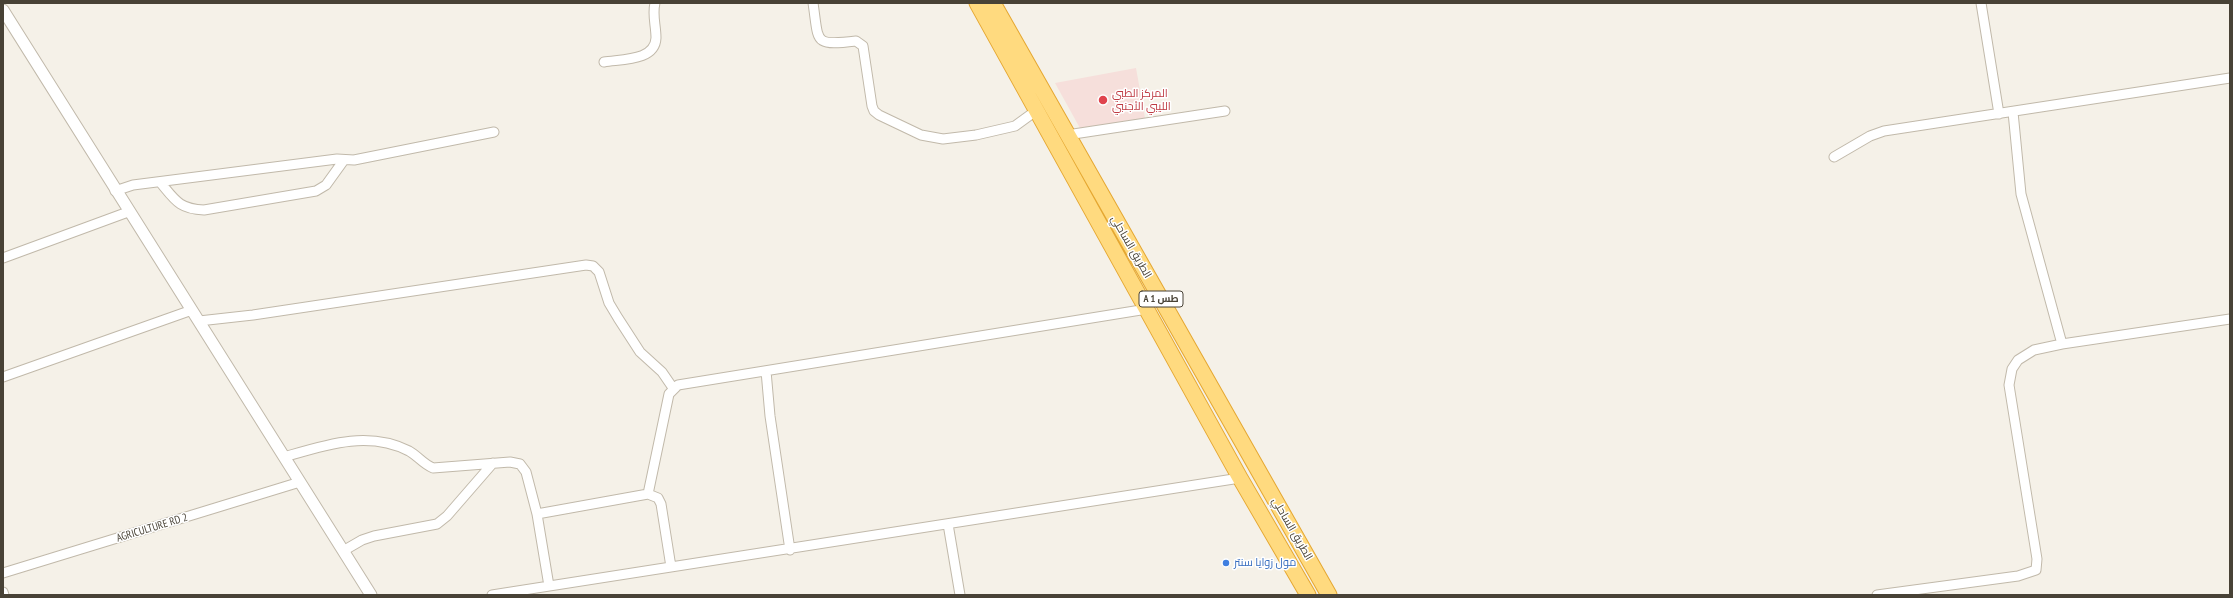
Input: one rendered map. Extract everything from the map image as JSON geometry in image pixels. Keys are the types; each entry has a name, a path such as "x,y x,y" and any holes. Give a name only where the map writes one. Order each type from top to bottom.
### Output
{"highway":[{"name":"الطريق الساحلي","path":"977,3 1240,478 1308,595"},
{"name":"الطريق الساحلي","path":"993,3 1329,595"}],"street":[{"path":"604,62 647,55 654,48 656,38 653,12 655,3"},
{"path":"813,3 818,35 822,42 828,44 856,41 860,42 863,46 872,106 874,111 886,119 921,135 943,139 976,135 1015,126 1037,110"},
{"path":"1981,3 2000,114"},
{"path":"3,10 115,192 199,321 371,595"},
{"path":"1834,157 1870,136 1884,131 2230,78"},
{"path":"1067,135 1224,111"},
{"path":"2013,112 2021,194 2062,344"},
{"path":"115,192 133,185 337,159 354,160 494,132"},
{"path":"160,182 178,204 189,209 204,210 316,191 326,185 344,160"},
{"path":"3,258 128,212"},
{"path":"199,321 586,265 593,266 599,272 609,303 618,318 640,352 662,372 673,388"},
{"path":"648,494 670,394 673,388 678,385 1147,309"},
{"path":"3,377 192,310"},
{"path":"1877,595 2018,576 2036,570 2037,558 2015,430 2009,385 2012,368 2024,354 2034,350 2062,344 2230,319"},
{"path":"766,371 770,416 790,550"},
{"path":"284,457 335,443 360,440 385,442 410,451 425,465 433,468 493,463 520,464 526,472 537,514 548,586"},
{"path":"343,551 362,540 374,536 437,524 447,516 493,463"},
{"path":"492,595 790,550 1240,478"},
{"name":"AGRICULTURE RD 2","path":"3,573 300,482"},
{"path":"537,514 648,494 658,498 660,504 671,567"},
{"path":"948,524 960,595"}],"shaded area":[{"name":"المركز الطبي الليبي الأجنبي","path":"1136,68 1145,118 1081,130 1055,83"}],"place":[{"name":"المركز الطبي الليبي الأجنبي","path":"1103,100"},
{"name":"مول زوايا سنتر","path":"1226,563"}]}
